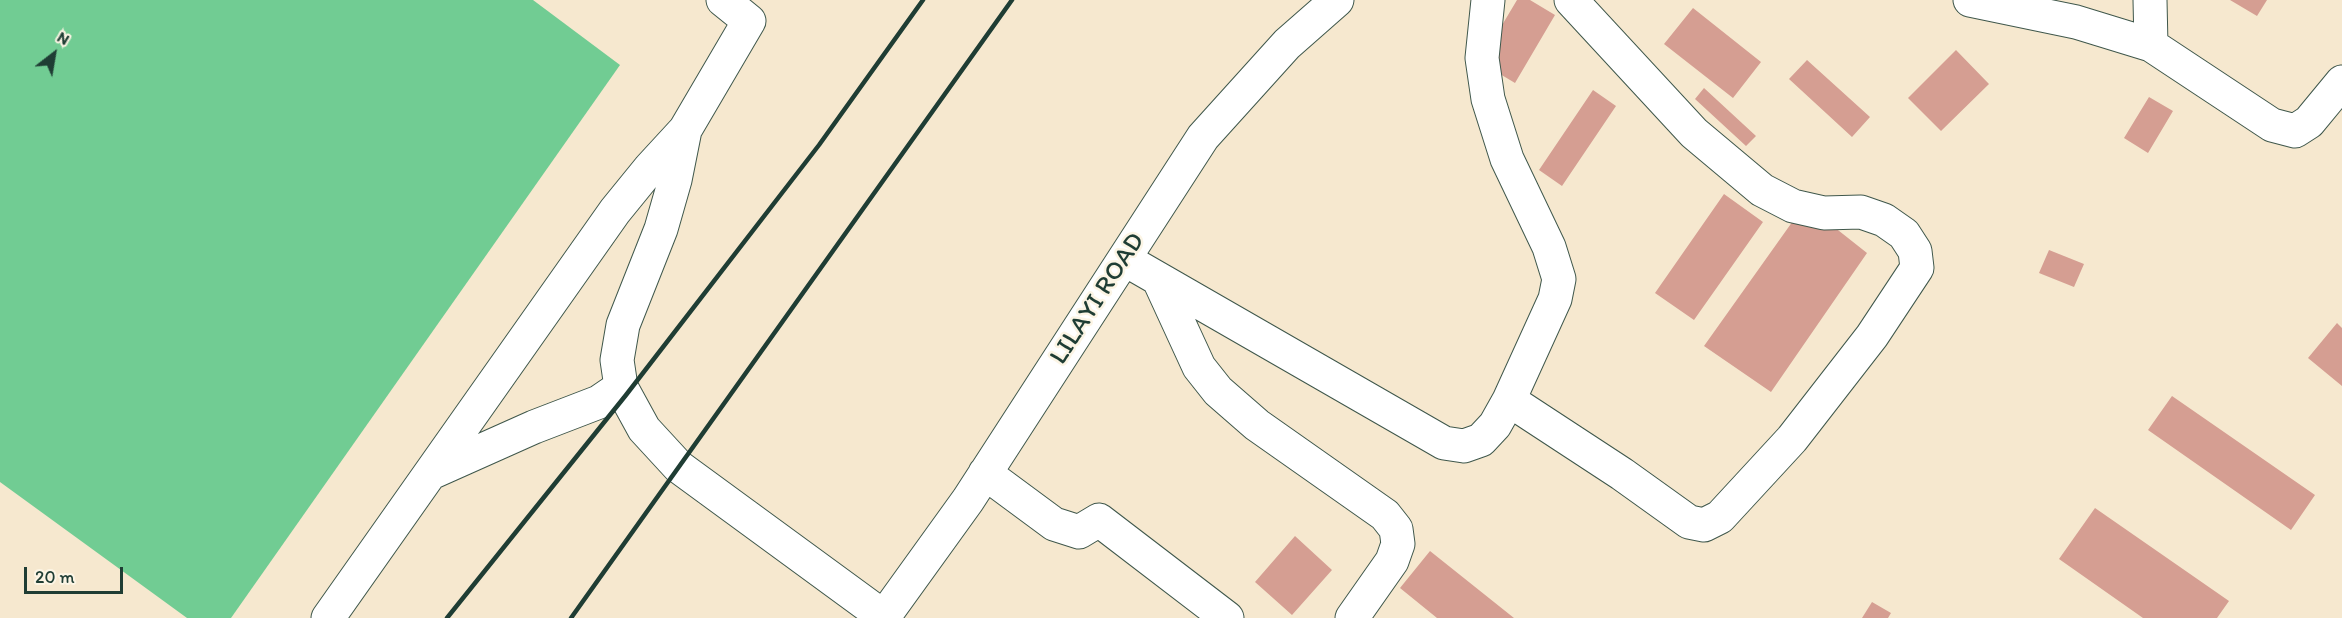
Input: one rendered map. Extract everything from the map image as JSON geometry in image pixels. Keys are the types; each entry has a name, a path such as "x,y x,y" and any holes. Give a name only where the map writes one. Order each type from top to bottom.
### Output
{"street":[{"path":"328,618 615,212 650,168 685,130 757,10 723,0"},
{"name":"LILAYI ROAD","path":"884,617 985,473 1203,137 1287,44 1337,0"},
{"path":"1124,259 1444,443 1464,446 1481,440 1495,424 1509,400 1555,299 1559,279 1549,247 1507,159 1488,99 1482,58 1488,0"},
{"path":"1509,400 1622,474 1689,522 1704,525 1720,517 1792,439 1872,336 1917,268 1915,251 1904,234 1884,220 1861,212 1824,213 1793,206 1762,190 1694,133 1571,0"},
{"path":"1970,0 2076,22 2151,45 2272,124 2295,131 2309,122 2342,81"},
{"path":"2150,0 2151,45"},
{"path":"685,130 662,229 623,325 617,360 621,387 644,429 679,467 884,617"},
{"path":"1159,280 1198,367 1218,391 1257,425 1385,515 1396,529 1398,544 1392,561 1352,618"},
{"path":"429,474 534,427 599,402 621,387"},
{"path":"985,473 1053,524 1079,532 1100,520 1227,618"}],"green space":[{"path":"0,0 533,0 620,65 231,618 187,618 0,482"}],"building":[{"path":"1517,0 1530,0 1555,15 1515,83 1480,62"},
{"path":"2230,0 2267,0 2257,16"},
{"path":"1693,8 1761,62 1733,98 1664,44"},
{"path":"1956,50 1989,84 1941,131 1908,98"},
{"path":"1807,60 1870,117 1852,137 1789,79"},
{"path":"1704,88 1756,136 1746,146 1695,99"},
{"path":"1593,90 1616,106 1562,186 1539,170"},
{"path":"2149,97 2173,111 2148,153 2124,138"},
{"path":"1724,194 1763,222 1694,320 1655,293"},
{"path":"1805,204 1867,253 1771,392 1704,346"},
{"path":"2049,250 2084,264 2074,287 2039,273"},
{"path":"2337,323 2342,328 2342,386 2308,358"},
{"path":"2172,396 2315,495 2291,530 2148,430"},
{"path":"2095,508 2229,601 2217,618 2143,618 2059,559"},
{"path":"1295,536 1332,570 1292,615 1255,582"},
{"path":"1430,551 1514,618 1437,618 1400,588"},
{"path":"1872,602 1891,613 1888,618 1862,618"}],"railway":[{"path":"447,618 626,395 819,145 923,0"},
{"path":"571,618 1012,0"}]}
